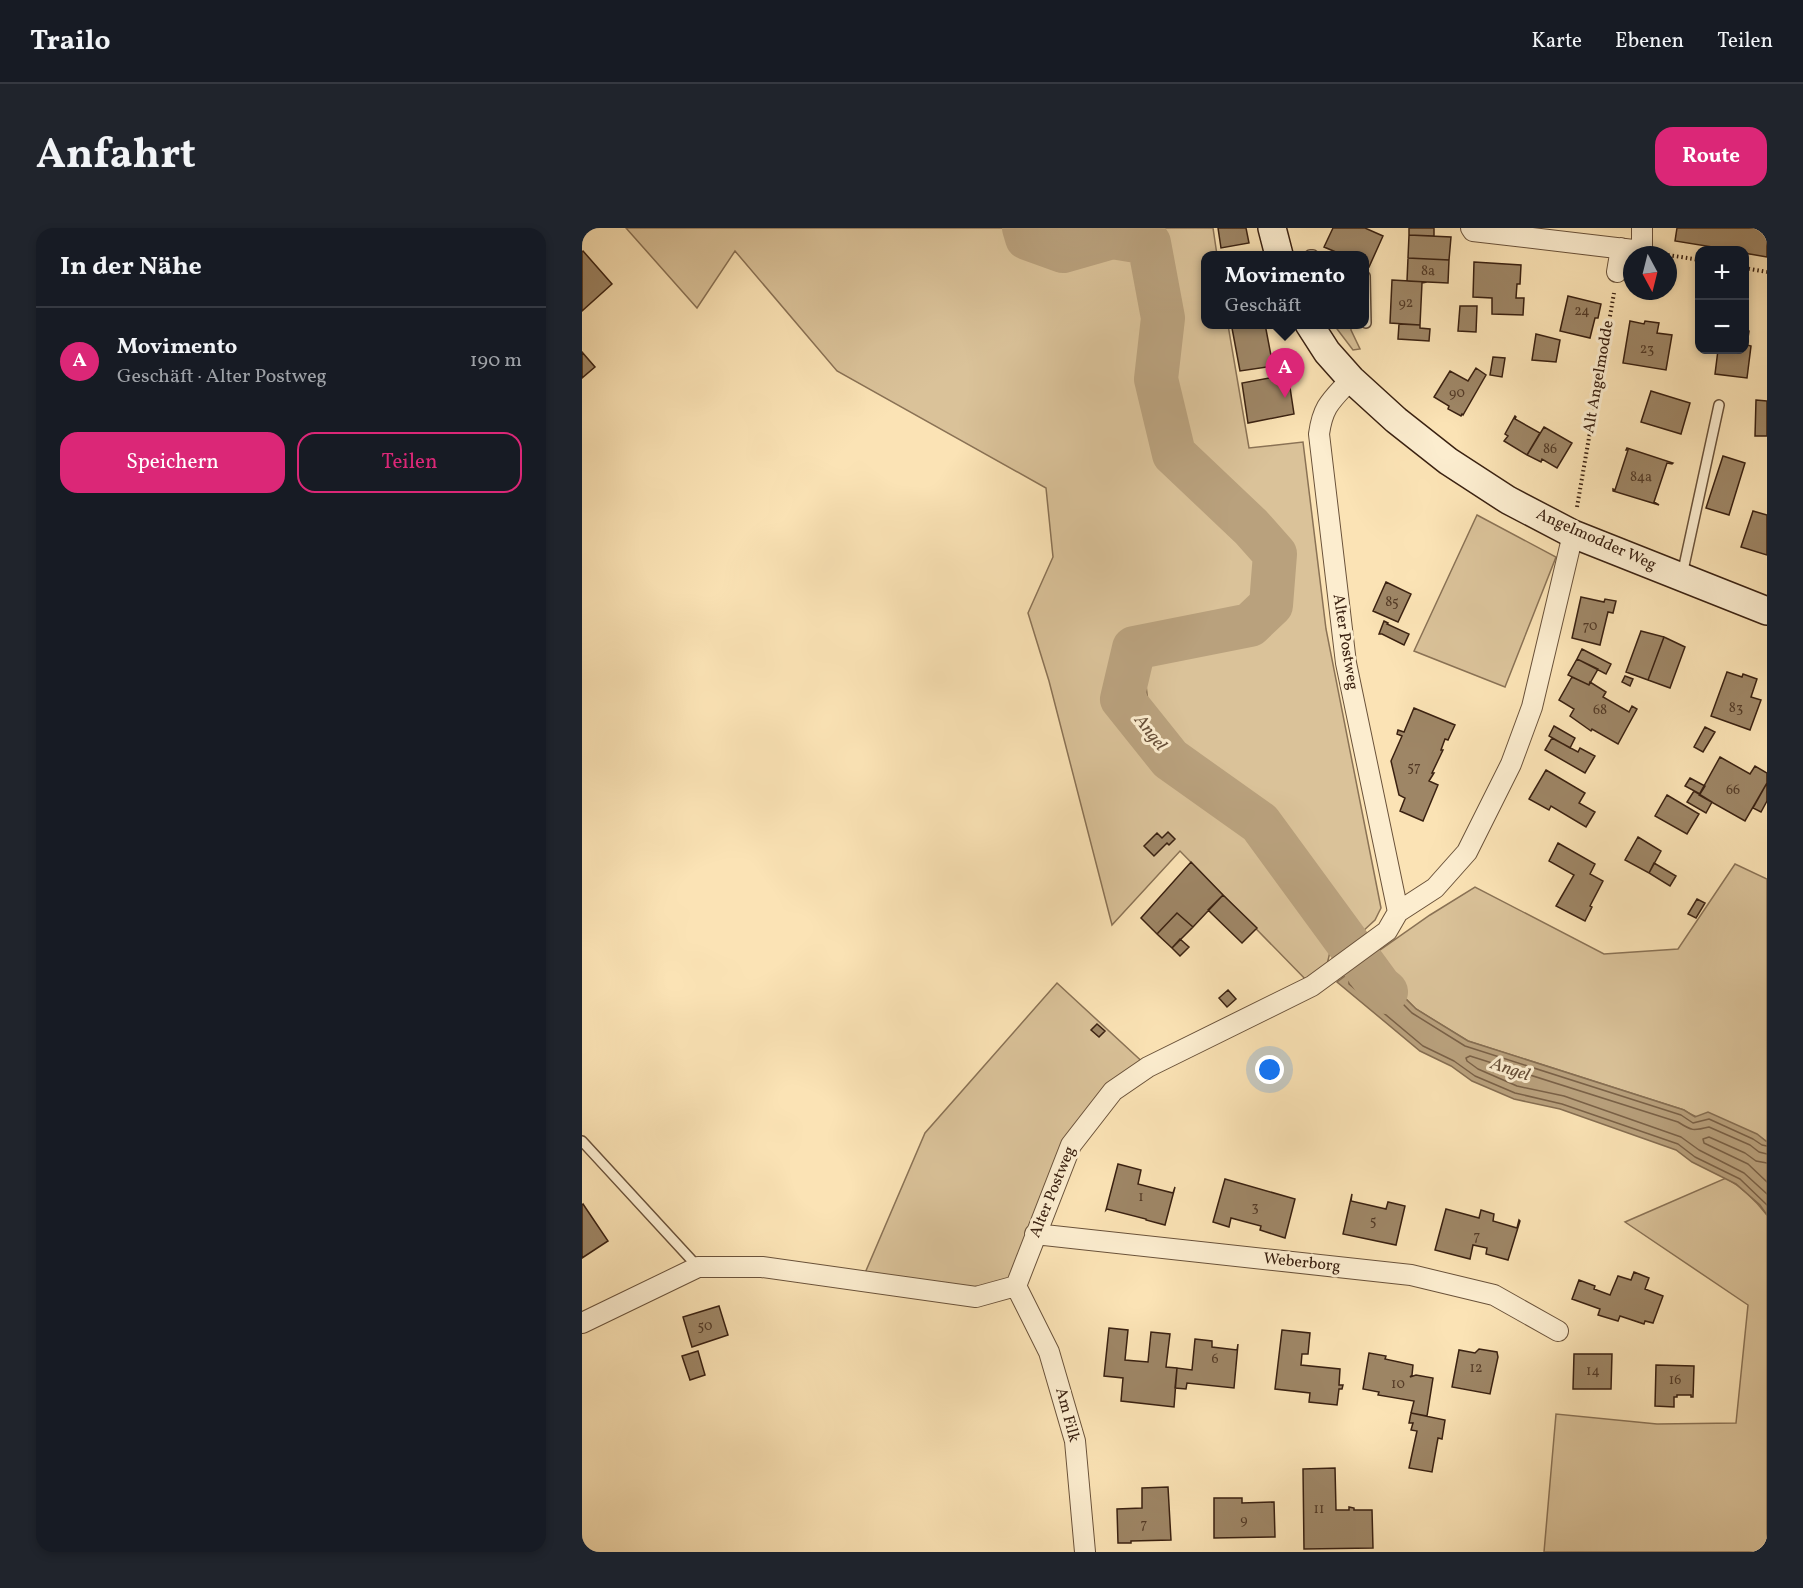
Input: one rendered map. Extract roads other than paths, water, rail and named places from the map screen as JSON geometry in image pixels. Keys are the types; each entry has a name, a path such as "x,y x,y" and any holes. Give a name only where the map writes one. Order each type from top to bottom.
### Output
{"street":[{"path":"1272,228 1278,251"},
{"path":"1471,228 1473,231 1642,251 1642,228"},
{"path":"1617,272 1621,248"},
{"name":"Angelmodder Weg","path":"1312,329 1327,352 1351,379 1396,420 1448,461 1508,500 1575,524 1681,577 1767,611"},
{"name":"Alter Postweg","path":"1351,379 1328,404 1322,416 1318,434 1346,663 1398,912"},
{"name":"Alter Postweg","path":"1016,1286 1071,1145 1113,1091 1148,1067 1312,986 1387,931 1398,912 1435,888 1467,852 1511,764 1532,707 1575,524"},
{"name":"Weberborg","path":"1035,1234 1411,1275 1494,1295 1558,1331"},
{"path":"582,1323 698,1267 762,1267 976,1298 1016,1286"},
{"name":"Am Filk","path":"1016,1286 1049,1352 1076,1441 1085,1552"}],"lane":[{"path":"1681,577 1719,405"},
{"path":"582,1141 698,1267"}],"water":[{"path":"1373,955 1393,978 1402,995 1416,1009 1468,1041 1684,1110 1695,1117 1708,1112 1757,1134 1767,1142 1767,1215 1760,1205 1736,1184 1692,1162 1676,1150 1560,1109 1514,1099 1472,1081 1451,1066 1420,1051 1337,982"}],"waterway":[{"name":"Angel","path":"1024,228 1027,238 1063,251 1112,237 1149,243 1163,318 1156,379 1174,454 1251,527 1275,554 1271,605 1250,625 1134,648 1122,699 1170,759 1260,823 1380,987 1386,992"}],"place":[{"name":"Movimento","path":"1285,398"}]}
